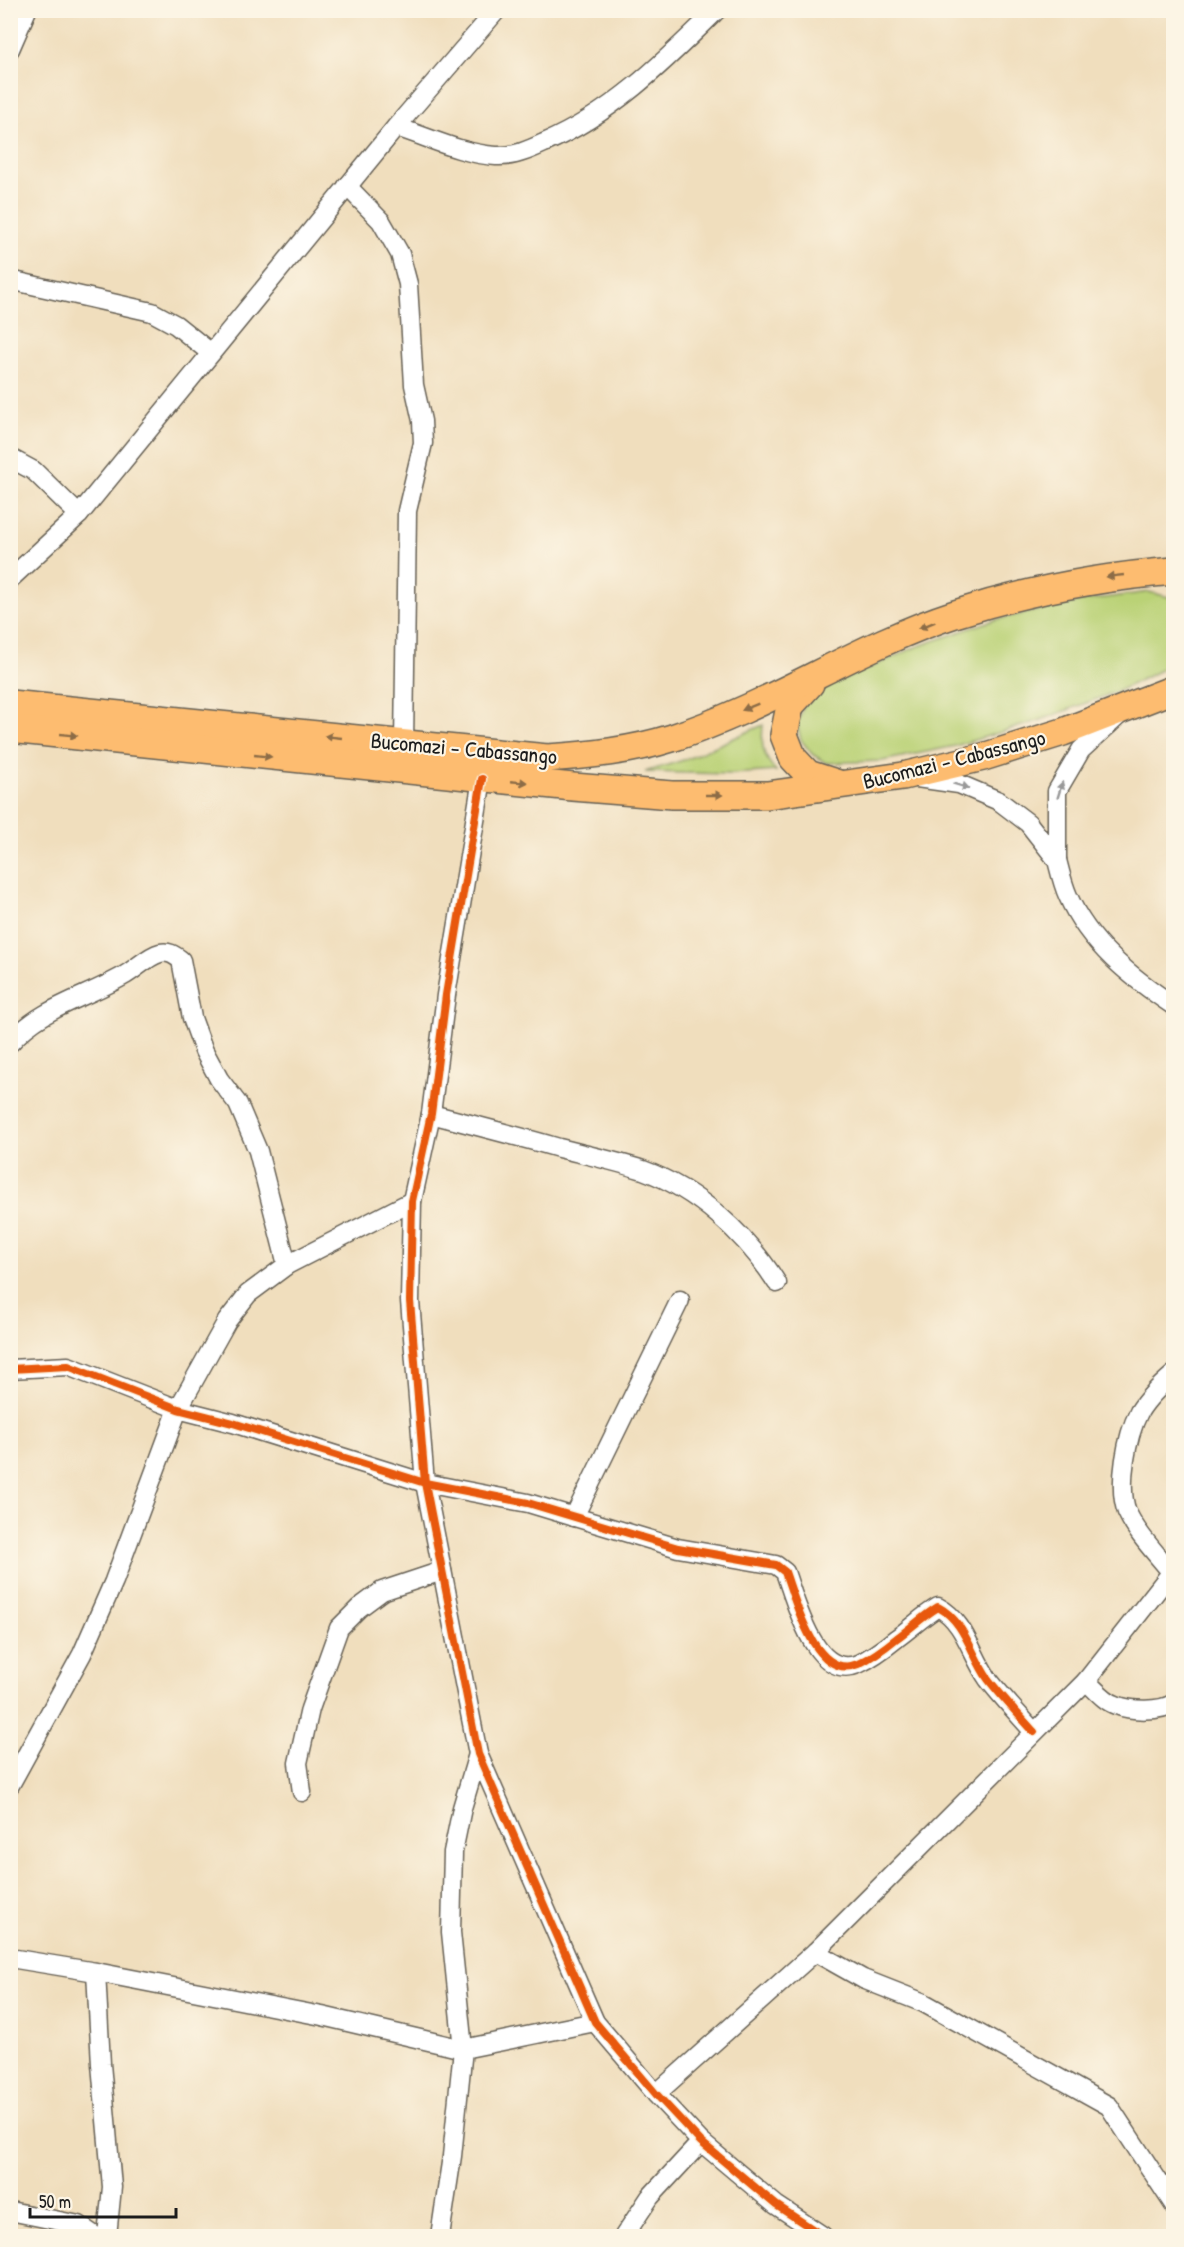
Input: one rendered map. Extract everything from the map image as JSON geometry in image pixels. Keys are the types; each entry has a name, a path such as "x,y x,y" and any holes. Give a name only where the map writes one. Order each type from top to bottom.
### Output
{"main road":[{"name":"Bucomazi - Cabassango","path":"10,704 547,758 612,753 672,738 775,696 877,646 955,614 1028,594 1101,578 1166,575"},
{"path":"821,672 789,706 784,735 793,758 808,774 846,786"},
{"name":"Bucomazi - Cabassango","path":"10,729 482,779 672,795 767,795 846,786 903,776 983,757 1063,732 1173,689"}],"street":[{"path":"10,49 27,10"},
{"path":"10,579 79,515 347,186 497,10"},
{"path":"396,127 463,149 498,156 524,152 557,138 603,111 657,69 717,10"},
{"path":"347,186 381,221 400,254 408,284 414,385 422,421 423,443 407,510 404,745"},
{"path":"10,280 152,312 176,325 211,353"},
{"path":"10,458 34,471 79,515"},
{"path":"1129,706 1081,750 1057,791 1057,860 1068,897 1093,937 1126,972 1173,1006"},
{"path":"903,776 959,784 999,801 1028,823 1057,860"},
{"path":"482,779 446,995 431,1114 412,1201 410,1301 425,1483 478,1754 595,2022 656,2094 701,2142 776,2205 824,2236"},
{"path":"10,1043 24,1027 55,1007 124,976 158,953 172,953 181,960 192,1018 204,1051 219,1079 238,1104 258,1151 287,1265"},
{"path":"431,1114 644,1170 687,1193 729,1225 761,1257 777,1283"},
{"path":"10,1785 82,1654 114,1581 178,1409 227,1321 248,1294 287,1265 412,1201"},
{"path":"574,1517 680,1300"},
{"path":"10,1369 68,1366 178,1409 233,1423 425,1483 528,1503 678,1548 776,1565 785,1572 809,1638 826,1658 840,1666 857,1665 938,1607 948,1612 987,1677 1034,1732"},
{"path":"656,2094 815,1952 1086,1681 1172,1570 1136,1527 1126,1510 1123,1489 1125,1461 1132,1430 1140,1411 1155,1390 1173,1374"},
{"path":"302,1792 298,1763 310,1709 339,1628 359,1608 382,1591 442,1571"},
{"path":"1086,1681 1114,1705 1135,1709 1167,1708 1173,1703"},
{"path":"440,2236 452,2156 463,2049 451,1932 453,1852 462,1808 478,1754"},
{"path":"815,1952 863,1978 924,2003 1109,2106 1173,2205"},
{"path":"10,1958 96,1972 322,2016 463,2049 595,2022"},
{"path":"96,1972 101,2064 112,2187 107,2236"},
{"path":"624,2236 650,2197 701,2142"},
{"path":"10,2211 79,2225 95,2236"}],"green space":[{"path":"1149,592 1173,598 1173,664 1118,691 1038,721 955,746 882,761 826,763 812,754 801,740 797,724 805,703 829,686 916,647 994,620 1082,601"},
{"path":"763,725 764,750 776,771 731,774 645,772 687,759"}],"cycle path":[{"path":"482,779 446,995 431,1114 412,1201 410,1301 425,1483 478,1754 595,2022 656,2094 701,2142 776,2205 823,2236"},
{"path":"10,1369 68,1366 178,1409 233,1423 425,1483 528,1503 678,1548 776,1565 785,1572 809,1635 830,1661 843,1666 858,1664 873,1656 938,1607 955,1621 988,1679 1034,1732"}]}
